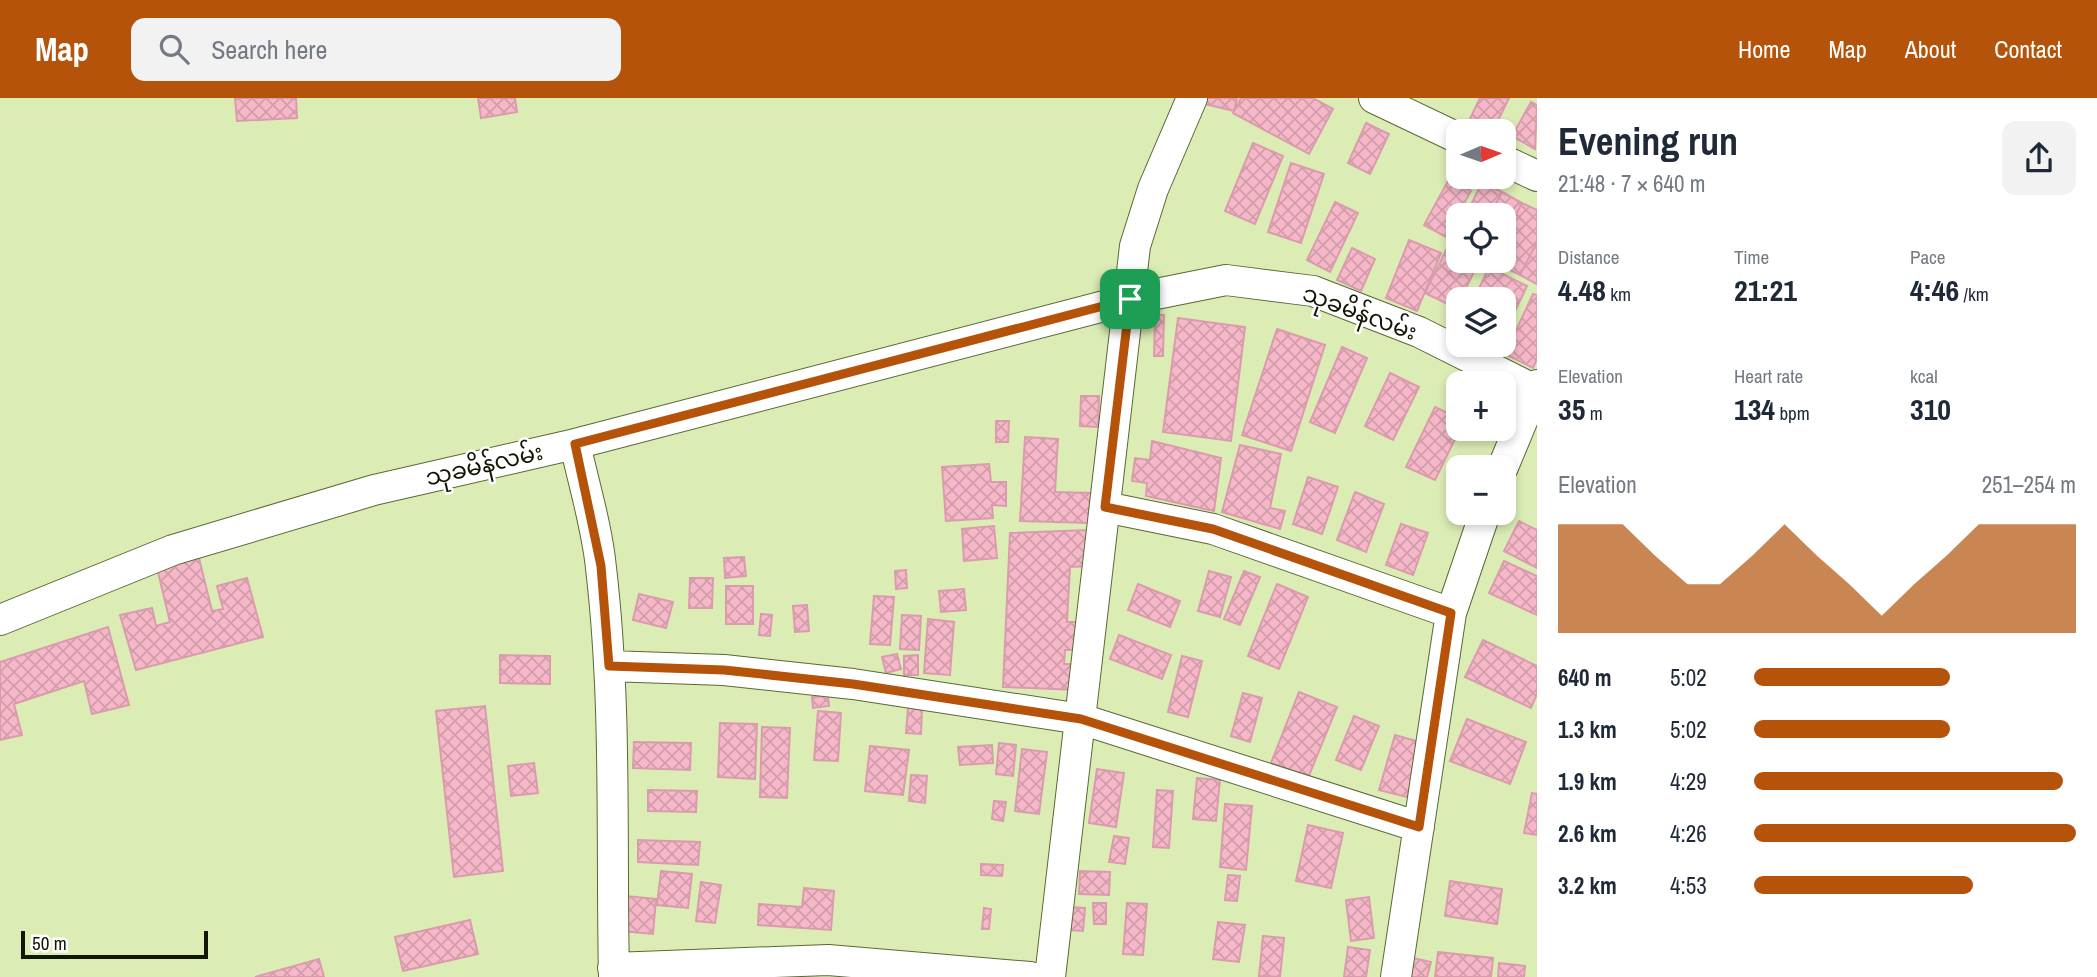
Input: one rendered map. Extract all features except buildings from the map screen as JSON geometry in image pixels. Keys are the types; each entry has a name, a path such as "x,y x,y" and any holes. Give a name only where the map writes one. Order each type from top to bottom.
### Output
{"street":[{"path":"1050,977 1135,246 1153,189 1192,98"},
{"path":"1374,98 1446,132"},
{"path":"1516,166 1537,176"},
{"name":"သုခမိန်လမ်း","path":"0,620 173,550 374,490 575,444 1130,299 1226,280 1313,291 1419,332 1536,389"},
{"path":"1508,455 1536,389"},
{"path":"575,444 601,566 609,666 614,830 613,973 828,960 1030,977"},
{"path":"1105,507 1213,529 1451,613"},
{"path":"1396,977 1451,613 1481,525"},
{"path":"609,666 724,670 853,684 1081,719 1419,827"}],"route":[{"path":"1130,299 1105,507 1213,529 1451,613 1419,827 1081,719 853,684 724,670 609,666 601,566 575,444 1130,299"}]}
